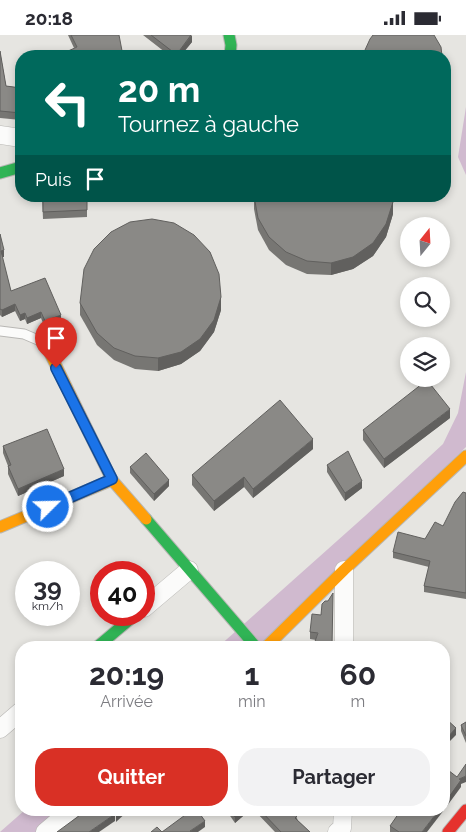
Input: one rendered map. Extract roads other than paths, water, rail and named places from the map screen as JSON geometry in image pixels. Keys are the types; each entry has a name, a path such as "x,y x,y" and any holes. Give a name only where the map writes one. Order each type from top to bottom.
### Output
{"street":[{"path":"229,35 231,50"},
{"path":"0,135 15,137"},
{"path":"0,173 15,169"},
{"path":"45,343 112,479 251,641"},
{"path":"272,641 466,456"},
{"path":"0,527 112,479"},
{"path":"155,599 189,570"},
{"path":"344,571 344,641"},
{"path":"104,641 122,626"},
{"path":"0,729 15,716"},
{"path":"448,832 466,809"},
{"path":"45,832 64,816"},
{"path":"337,832 342,828 343,816"}],"lane":[{"path":"0,331 24,335 45,343"}]}
